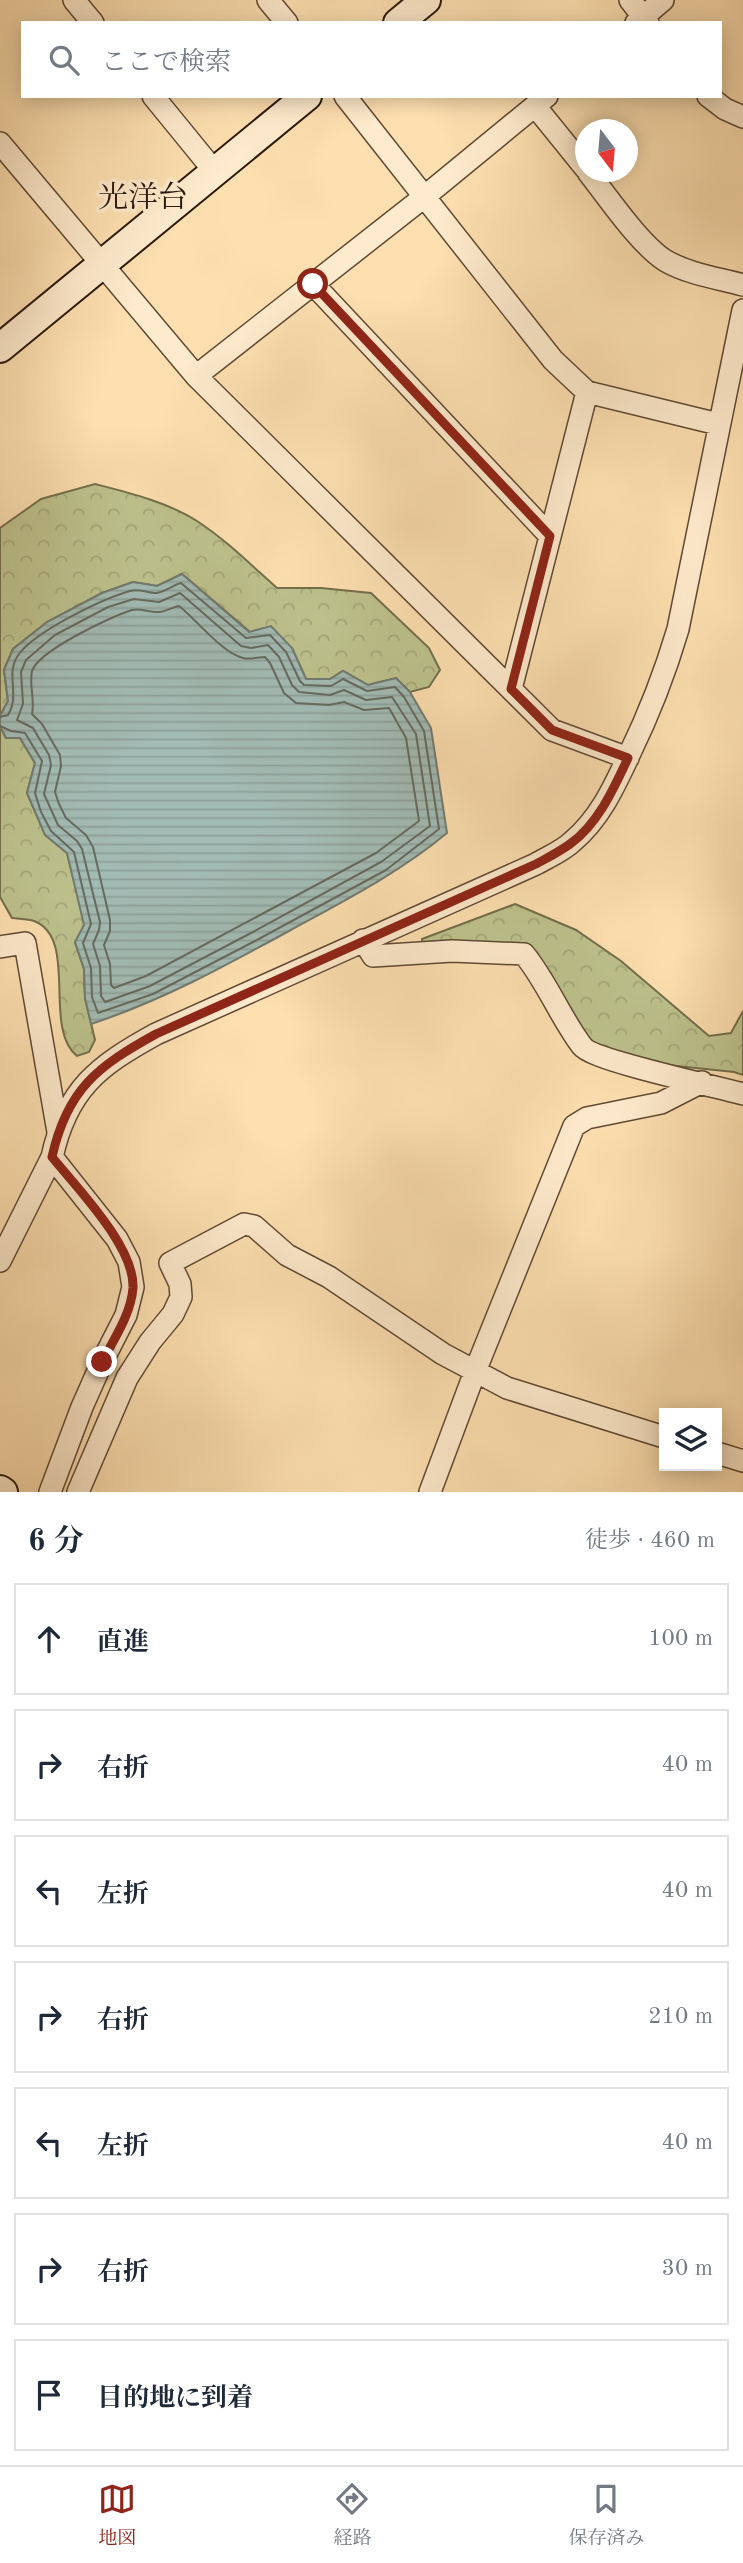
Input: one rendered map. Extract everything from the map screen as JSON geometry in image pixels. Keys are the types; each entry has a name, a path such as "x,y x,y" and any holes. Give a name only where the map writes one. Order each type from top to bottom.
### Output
{"street":[{"path":"74,0 91,21"},
{"path":"268,0 285,21"},
{"path":"400,21 426,0"},
{"path":"639,16 663,0"},
{"path":"155,98 215,172"},
{"path":"0,348 305,98"},
{"path":"347,98 553,360 587,392 718,424"},
{"path":"711,98 725,109 743,117"},
{"path":"196,376 424,197 541,101 575,152"},
{"path":"1,145 196,376 552,730 628,758"},
{"path":"597,182 647,243 664,259 684,269 743,285"},
{"path":"313,284 550,536"},
{"path":"0,1261 52,1157 58,1132 74,1097 91,1076 156,1034 536,864 572,843 594,819 611,795 655,702 678,629 743,310"},
{"path":"511,689 587,392"},
{"path":"363,940 373,956 452,951 524,954 536,968 584,1049 623,1064 743,1094"},
{"path":"0,947 25,943 58,1132"},
{"path":"430,1492 476,1369 575,1126 587,1118 661,1103 702,1082"},
{"path":"50,1492 82,1407 126,1315 133,1287 129,1262 117,1239 52,1157"},
{"path":"78,1492 127,1378 150,1342 173,1314 181,1297 180,1284 170,1263 244,1224 254,1226 287,1255 329,1277 443,1354 476,1369 507,1388 659,1435"},
{"path":"722,1455 743,1461"}],"green space":[{"path":"95,484 148,499 185,514 218,536 277,588 321,588 371,593 429,648 440,670 429,687 410,692 396,678 368,685 343,671 330,679 306,679 292,648 250,632 182,574 157,586 133,582 102,593 47,622 13,649 4,670 8,701 0,716 0,528 41,499"},
{"path":"0,726 6,738 20,738 35,763 27,793 45,835 67,853 85,925 75,942 84,969 85,998 95,1040 89,1052 77,1056 67,1043 62,1025 55,945 47,931 34,921 12,918 0,897"},
{"path":"515,904 576,930 621,961 709,1036 731,1033 743,1011 743,1075 667,1065 591,1045 550,972 534,956 492,955 450,962 423,952 422,939"}],"water":[{"path":"182,574 249,632 271,626 292,648 306,679 330,679 343,671 368,685 396,678 410,692 431,728 447,833 371,886 241,957 168,994 91,1024 85,998 84,969 75,942 84,925 67,853 45,835 27,793 35,763 20,738 6,738 0,726 0,716 8,701 4,670 13,649 47,622 102,593 133,582 157,586"}],"district":[{"name":"光洋台","path":"143,199"}],"route":[{"path":"102,1362 126,1315 133,1287 129,1262 117,1239 52,1157 58,1132 74,1097 91,1076 156,1034 536,864 572,843 611,795 628,758 552,730 511,689 550,536 313,284"}]}
